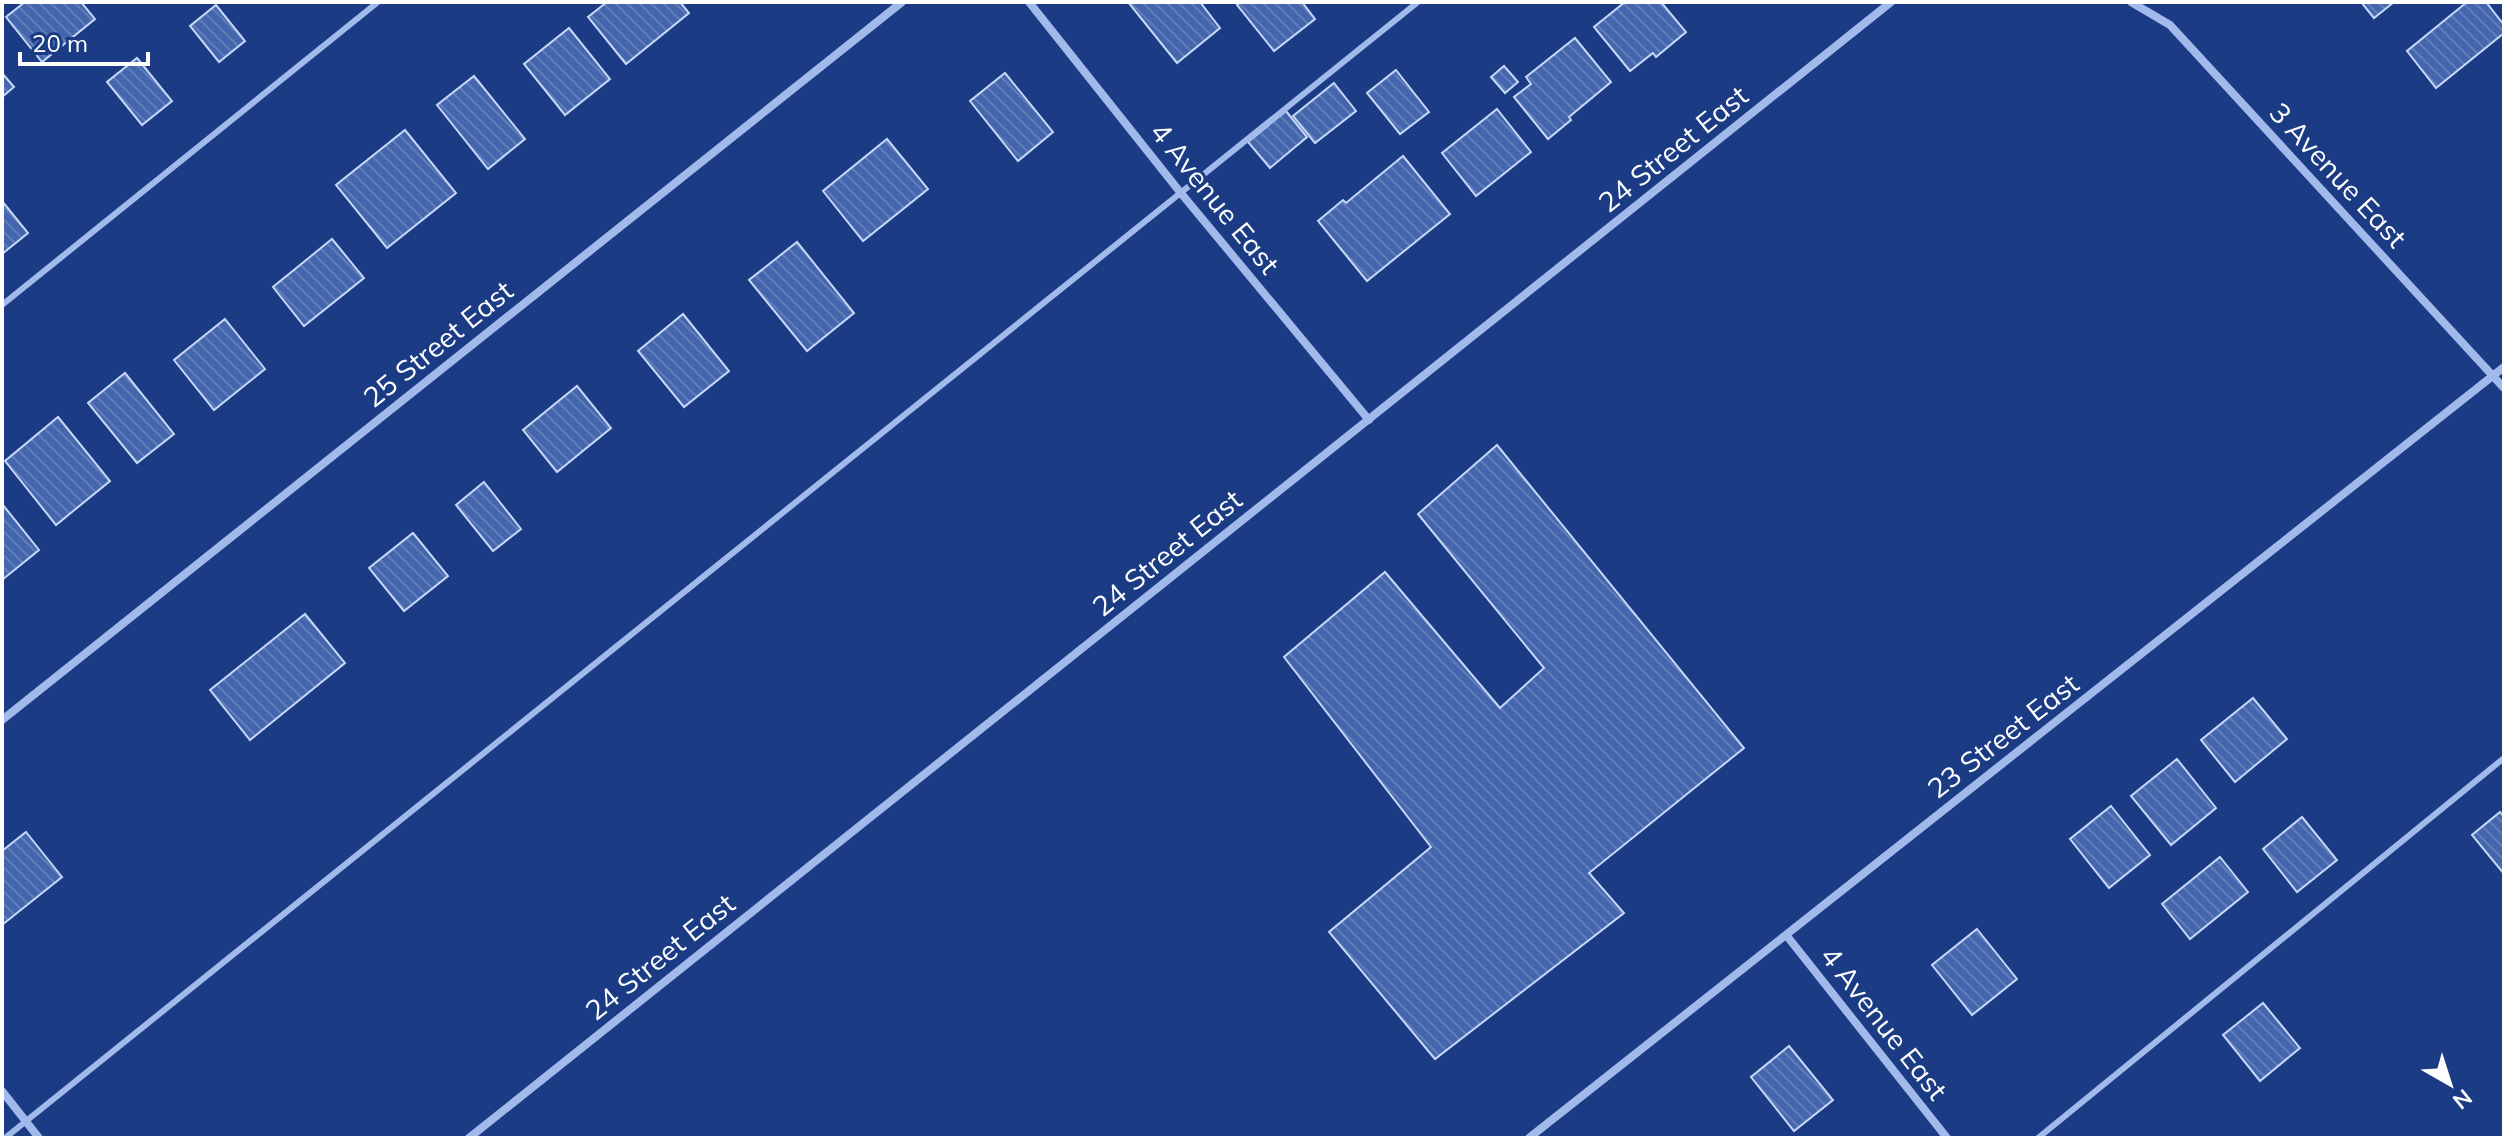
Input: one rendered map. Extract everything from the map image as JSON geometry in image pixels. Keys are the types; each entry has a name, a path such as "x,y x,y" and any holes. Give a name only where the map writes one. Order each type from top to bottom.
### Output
{"street":[{"name":"25 Street East","path":"2,720 902,2"},
{"name":"4 Avenue East","path":"1029,2 1180,192 1369,420"},
{"name":"24 Street East","path":"469,1138 1891,2"},
{"name":"3 Avenue East","path":"2131,2 2170,25 2504,388"},
{"name":"23 Street East","path":"1529,1138 2504,367"},
{"name":"4 Avenue East","path":"1787,936 1947,1138"},
{"path":"2,1091 39,1138"}],"lane":[{"path":"2,305 378,2"},
{"path":"5,1138 1418,2"},
{"path":"2038,1138 2504,758"}],"building":[{"path":"25,2 81,2 95,19 42,62 6,17"},
{"path":"607,2 680,2 689,13 626,64 588,17"},
{"path":"1128,2 1200,2 1220,28 1177,63"},
{"path":"1241,2 1302,2 1315,19 1274,51 1237,5"},
{"path":"1625,2 1661,2 1686,32 1656,57 1653,53 1630,71 1594,27"},
{"path":"2361,2 2394,2 2374,18"},
{"path":"2467,2 2486,2 2504,25 2504,33 2436,88 2407,51"},
{"path":"216,5 245,41 219,62 190,26"},
{"path":"569,28 610,79 565,115 524,64"},
{"path":"1575,38 1611,82 1548,139 1514,97 1531,84 1526,77"},
{"path":"137,58 172,101 142,125 107,82"},
{"path":"1504,66 1518,82 1505,93 1491,77"},
{"path":"1396,70 1429,112 1400,134 1367,93"},
{"path":"2,73 14,87 2,97"},
{"path":"1005,73 1053,132 1018,161 970,101"},
{"path":"474,76 525,139 488,169 437,105"},
{"path":"1334,83 1356,111 1315,143 1293,116"},
{"path":"1497,109 1531,152 1476,196 1442,153"},
{"path":"1286,111 1307,137 1270,168 1248,142"},
{"path":"405,130 456,193 387,248 336,185"},
{"path":"887,139 928,189 863,241 823,191"},
{"path":"1403,156 1450,214 1367,281 1318,221 1343,200 1346,203"},
{"path":"2,201 28,233 2,254"},
{"path":"332,239 364,278 304,326 273,287"},
{"path":"797,242 854,313 807,351 749,280"},
{"path":"683,314 729,371 684,407 638,351"},
{"path":"225,319 265,369 214,410 174,360"},
{"path":"125,373 174,434 137,463 88,403"},
{"path":"577,386 611,428 557,472 523,430"},
{"path":"58,417 110,481 56,525 5,461"},
{"path":"1497,445 1744,748 1589,873 1624,913 1435,1059 1329,932 1431,847 1284,657 1385,572 1500,708 1544,668 1418,514"},
{"path":"484,482 521,529 493,551 456,505"},
{"path":"2,506 39,550 2,580"},
{"path":"413,533 448,576 404,611 369,568"},
{"path":"305,614 345,663 250,740 210,690"},
{"path":"2253,698 2287,739 2235,782 2201,740"},
{"path":"2177,759 2216,808 2171,845 2131,796"},
{"path":"2111,806 2150,855 2109,888 2070,839"},
{"path":"2500,812 2504,817 2504,874 2472,835"},
{"path":"2302,817 2337,860 2297,892 2263,849"},
{"path":"26,832 62,877 2,925 2,851"},
{"path":"2220,857 2248,892 2190,939 2162,904"},
{"path":"1977,929 2017,979 1972,1015 1932,965"},
{"path":"2263,1003 2300,1048 2260,1081 2223,1035"},
{"path":"1789,1046 1833,1100 1794,1131 1751,1077"}]}
